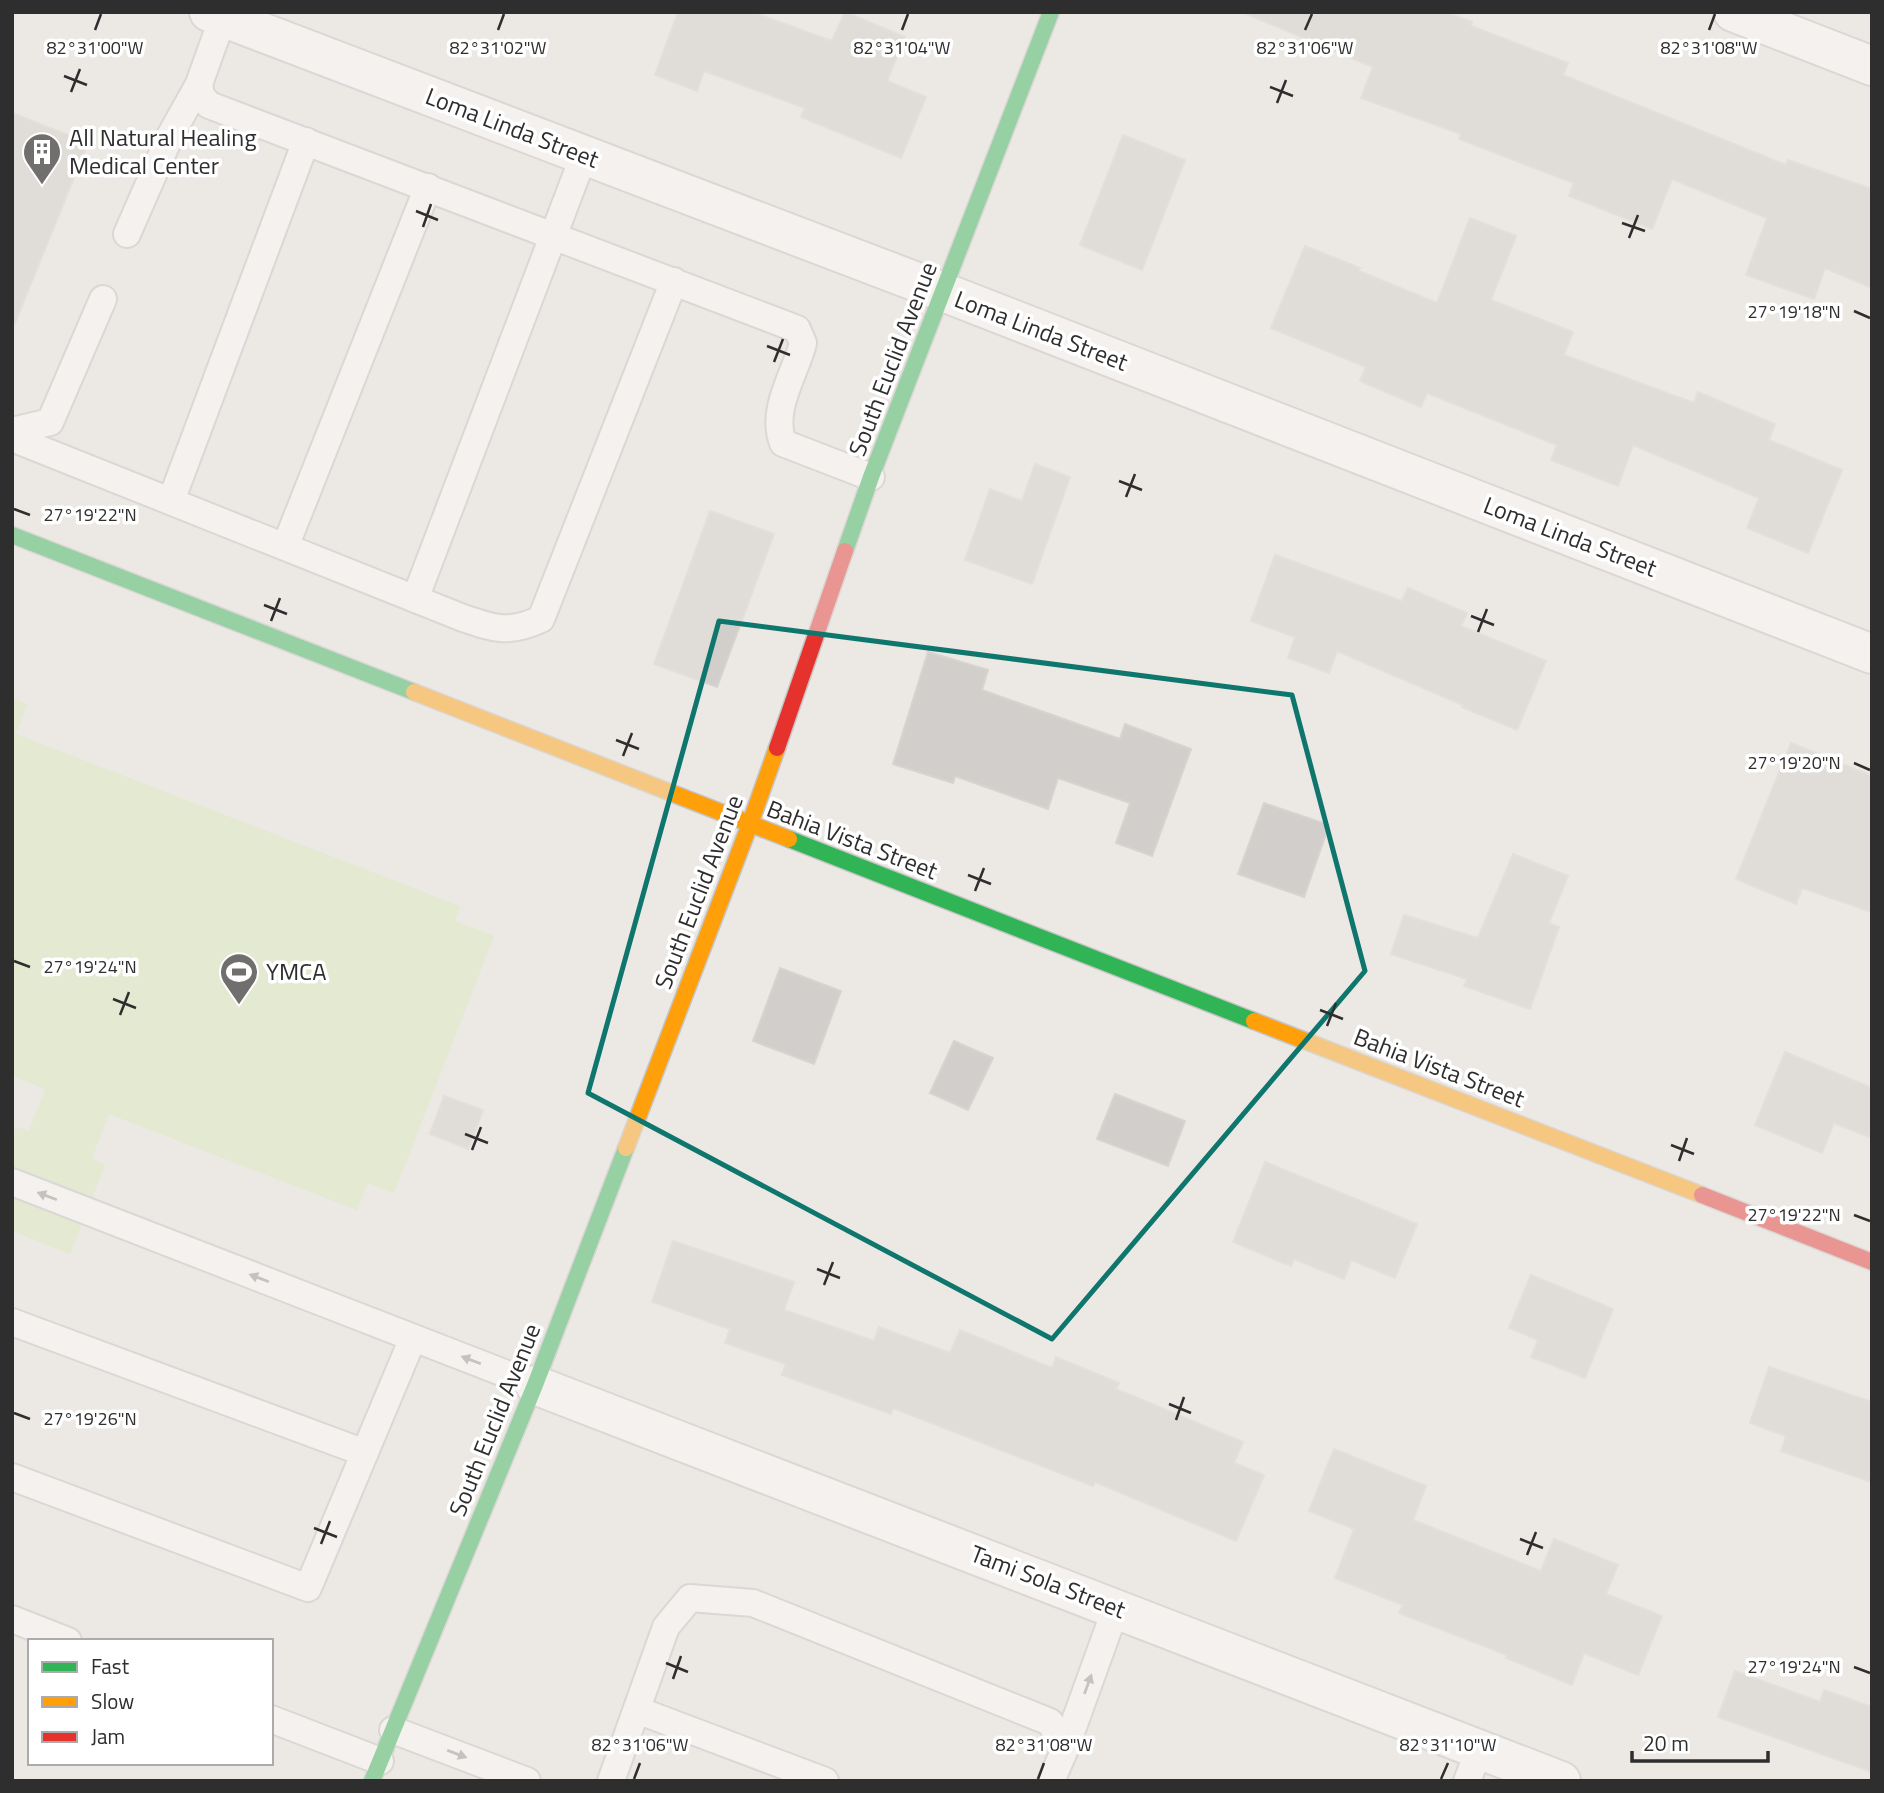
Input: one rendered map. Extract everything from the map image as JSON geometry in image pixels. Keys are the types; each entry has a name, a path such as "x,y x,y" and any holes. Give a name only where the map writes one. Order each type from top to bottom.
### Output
{"street":[{"name":"South Euclid Avenue","path":"376,1771 534,1385 750,824 871,477 1051,12"},
{"path":"1732,12 1872,65"},
{"name":"Loma Linda Street","path":"216,15 943,292 1872,654"},
{"name":"Bahia Vista Street","path":"12,535 1872,1262"},
{"name":"Tami Sola Street","path":"534,1385 1116,1608 1474,1765 1561,1781"}],"lane":[{"path":"127,234 170,136 198,84 216,15"},
{"path":"198,84 201,96 209,105 797,329 803,343 779,417 779,434 783,443 871,477"},
{"path":"171,501 306,141"},
{"path":"415,599 584,155"},
{"path":"285,547 428,187"},
{"path":"12,438 415,599 499,630 524,627 541,619 674,281"},
{"path":"12,432 50,422 103,299"},
{"path":"12,1182 534,1385"},
{"path":"12,1322 365,1452"},
{"path":"12,1477 309,1588 413,1338"},
{"path":"611,1781 666,1627 690,1598 753,1603 1050,1722 1065,1749"},
{"path":"1051,1781 1116,1608"},
{"path":"12,1619 63,1639"},
{"path":"637,1710 825,1781"},
{"path":"273,1720 376,1771"},
{"path":"393,1730 527,1781"}],"highlighted area":[{"path":"719,621 1292,695 1365,971 1052,1339 588,1093"}],"green space":[{"name":"YMCA","path":"12,698 27,704 16,734 460,906 455,921 494,936 394,1193 368,1183 357,1210 109,1114 92,1158 105,1165 70,1254 12,1231 12,1137 16,1127 29,1131 45,1089 12,1076"}],"building":[{"path":"678,12 752,12 832,41 845,12 905,37 887,81 926,97 901,158 801,117 805,108 704,71 697,91 655,75"},
{"path":"1242,12 1445,12 1472,22 1471,26 1568,63 1563,75 1786,165 1788,160 1872,189 1872,288 1825,268 1814,299 1746,275 1767,218 1672,179 1652,229 1569,196 1574,183 1459,139 1461,134 1361,98 1373,67"},
{"name":"All Natural Healing Medical Center","path":"12,113 88,143 15,323 12,322"},
{"path":"1123,135 1185,160 1142,270 1080,245"},
{"path":"1470,218 1516,236 1491,300 1573,332 1564,355 1694,403 1698,392 1775,424 1769,440 1842,470 1808,553 1747,528 1759,498 1633,445 1618,486 1551,460 1557,445 1427,393 1421,407 1360,381 1366,367 1271,328 1305,246 1437,303"},
{"path":"1035,464 1070,477 1032,584 965,560 990,489 1022,501"},
{"path":"710,511 774,534 717,687 654,664"},
{"path":"1275,555 1402,601 1408,588 1467,613 1461,626 1546,661 1517,730 1337,651 1329,673 1288,658 1295,637 1251,621"},
{"path":"928,652 988,670 982,690 1120,739 1125,724 1191,749 1152,856 1116,843 1130,803 1058,778 1048,809 955,776 953,783 893,764"},
{"path":"1791,743 1872,776 1872,912 1802,888 1796,904 1736,879"},
{"path":"1264,803 1329,825 1304,897 1238,874"},
{"path":"1513,854 1568,876 1549,923 1559,927 1530,1009 1464,986 1467,979 1391,954 1404,915 1478,938"},
{"path":"780,968 841,991 814,1064 753,1041"},
{"path":"954,1041 993,1058 968,1110 930,1093"},
{"path":"1785,1052 1872,1088 1872,1138 1834,1123 1822,1153 1755,1125"},
{"path":"1115,1094 1185,1121 1168,1166 1097,1139"},
{"path":"444,1096 483,1110 468,1149 430,1134"},
{"path":"1265,1162 1417,1224 1395,1278 1351,1260 1344,1279 1294,1259 1291,1266 1233,1242"},
{"path":"673,1241 794,1282 784,1310 874,1341 879,1327 950,1353 960,1330 1052,1368 1056,1357 1119,1383 1116,1389 1243,1442 1234,1463 1264,1475 1236,1541 1095,1482 1093,1486 893,1408 891,1414 782,1375 786,1364 725,1343 730,1329 652,1302"},
{"path":"1531,1275 1613,1309 1585,1378 1531,1357 1538,1340 1509,1328"},
{"path":"1769,1367 1872,1402 1872,1482 1781,1451 1786,1436 1750,1423"},
{"path":"1334,1449 1426,1486 1413,1520 1541,1571 1554,1539 1618,1565 1606,1594 1662,1616 1638,1675 1584,1653 1572,1685 1506,1658 1507,1655 1399,1613 1403,1605 1335,1578 1354,1529 1309,1511"},
{"path":"1735,1671 1820,1702 1824,1690 1872,1707 1872,1772 1718,1717"}],"traffic: fast":[{"path":"845,551 871,477 1051,12"},
{"path":"12,535 414,692"},
{"path":"789,839 1254,1021"},
{"path":"372,1781 535,1385 626,1148"}],"traffic: slow":[{"path":"414,692 789,839"},
{"path":"626,1148 777,748"},
{"path":"1254,1021 1702,1195"}],"traffic: jam":[{"path":"777,748 845,551"},
{"path":"1702,1195 1872,1262"}],"place":[{"name":"All Natural Healing Medical Center","path":"42,186"},
{"name":"YMCA","path":"239,1006"}]}
